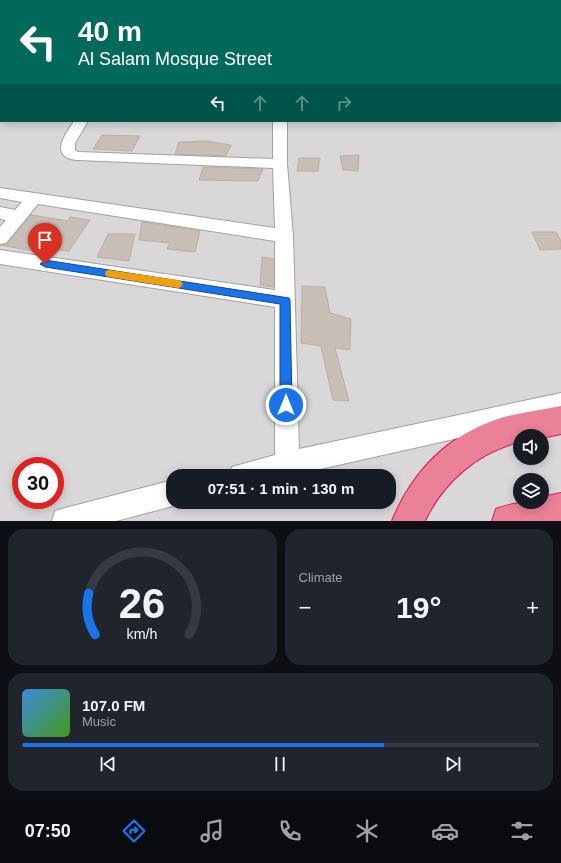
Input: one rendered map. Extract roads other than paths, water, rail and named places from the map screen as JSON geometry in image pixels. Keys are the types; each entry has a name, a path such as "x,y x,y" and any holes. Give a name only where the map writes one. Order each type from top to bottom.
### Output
{"highway":[{"path":"408,521 422,495 437,475 453,459 471,446 496,434 561,420"},
{"path":"508,521 561,509"}],"street":[{"path":"48,0 82,0"},
{"path":"80,122 68,143 68,150 72,154 78,156 280,164"},
{"path":"280,122 280,164 284,236 287,464"},
{"path":"0,193 284,236"},
{"path":"0,238 34,199"},
{"path":"0,213 19,217"},
{"path":"0,256 285,300"},
{"path":"268,469 561,404"},
{"path":"65,521 166,495"}]}
